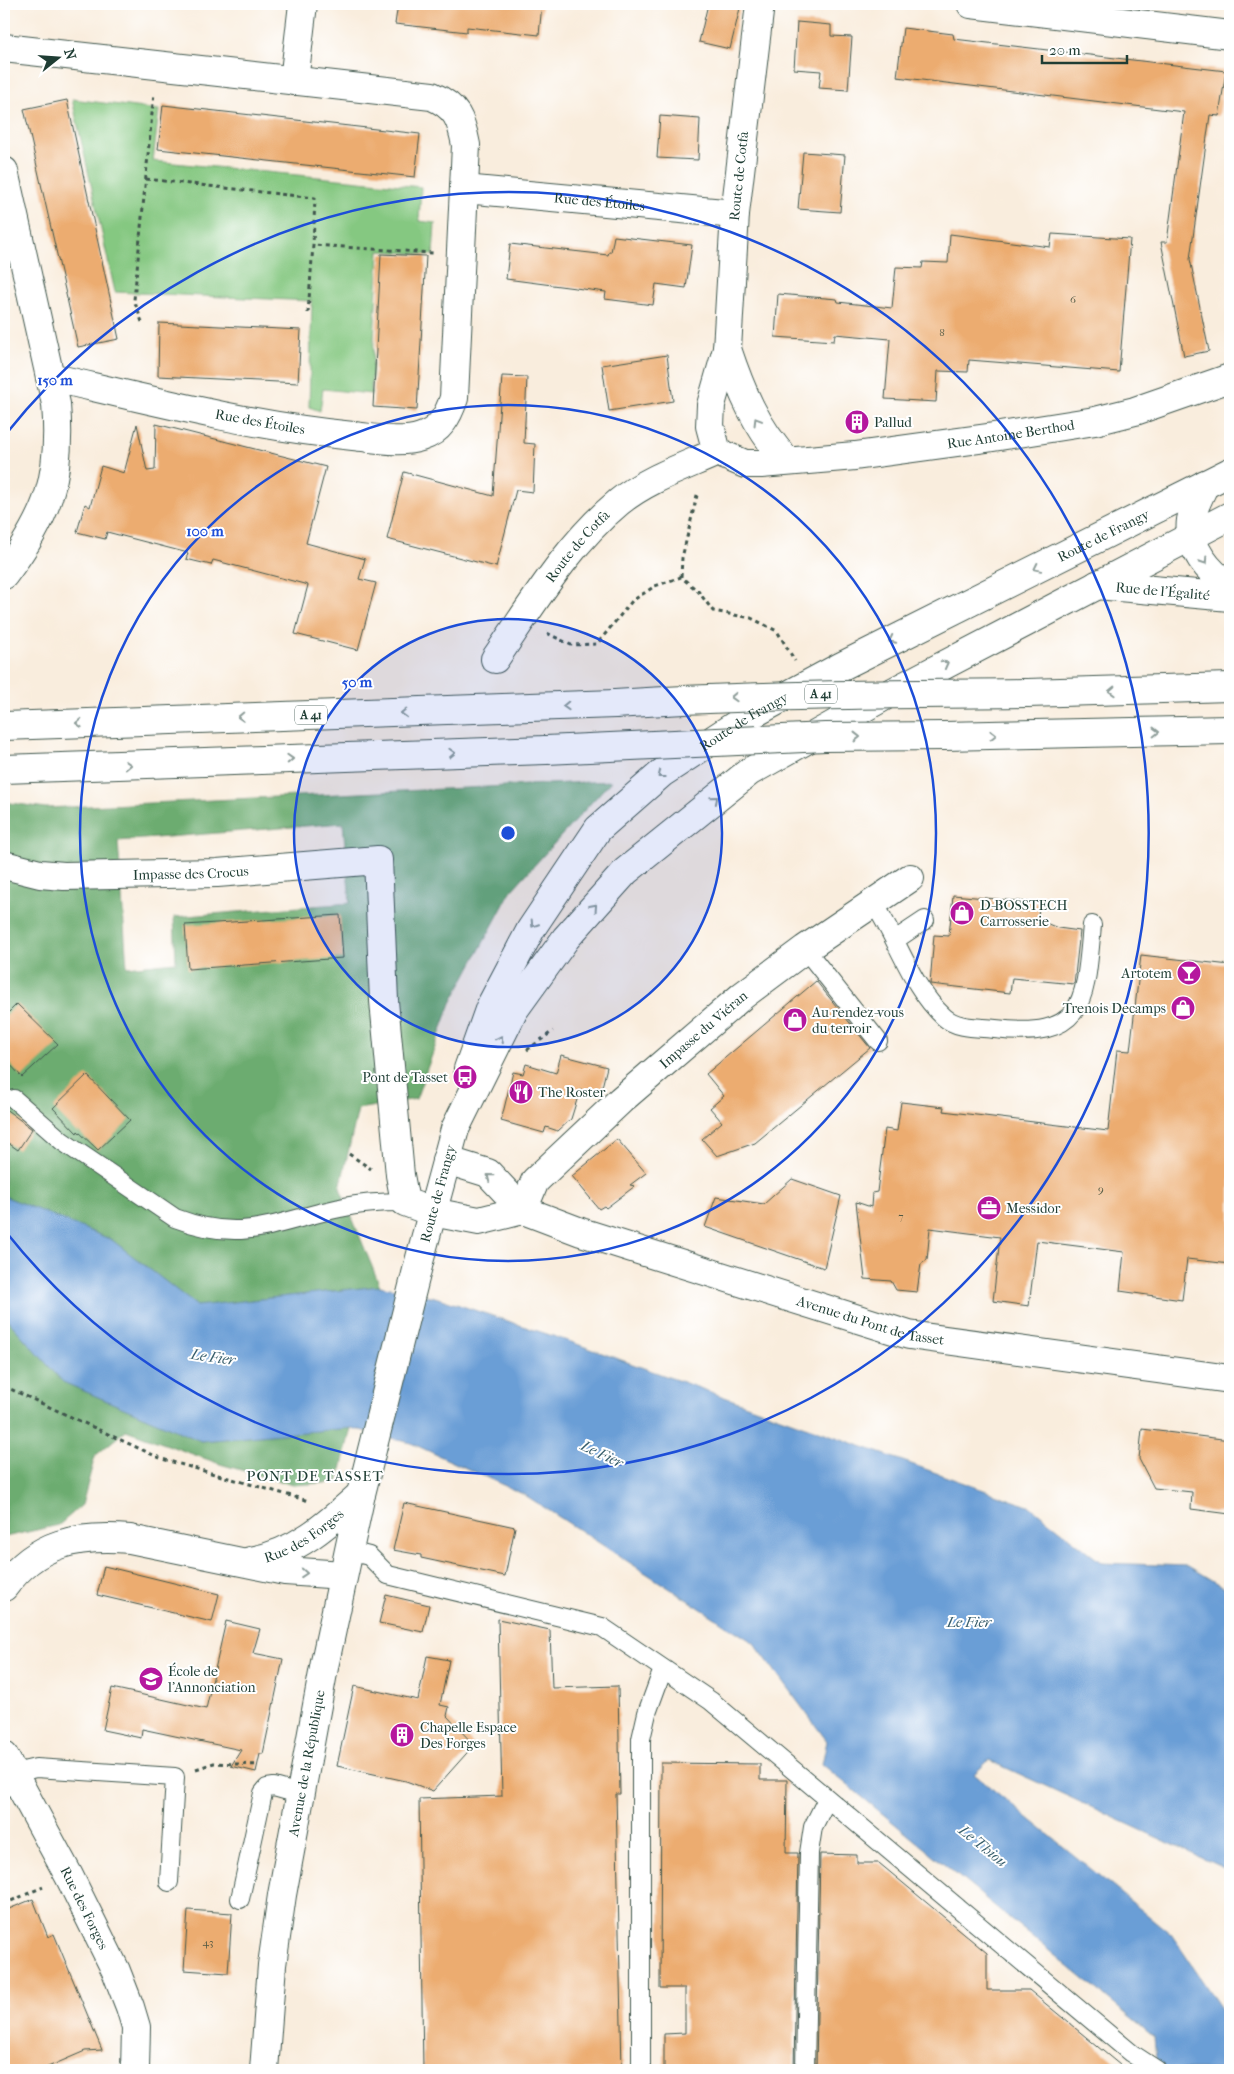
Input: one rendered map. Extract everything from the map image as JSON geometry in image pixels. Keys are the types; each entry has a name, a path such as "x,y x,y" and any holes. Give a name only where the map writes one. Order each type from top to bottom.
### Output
{"main road":[{"path":"294,81 303,4"},
{"name":"Route de Cotfa","path":"495,659 568,556 593,526 620,501 650,482 707,456 711,404 727,349 735,214 760,4"},
{"path":"971,4 1113,13 1230,35"},
{"name":"Rue des Étoiles","path":"4,48 432,96 446,102 457,114 466,145 454,398 449,414 438,429 421,437 399,441 315,432 187,409 50,377"},
{"path":"4,171 56,404 58,439 55,475 46,507 27,544 4,575"},
{"name":"Rue des Étoiles","path":"464,189 735,214"},
{"name":"Route de Cotfa","path":"727,349 748,406 771,444 786,460"},
{"name":"Rue Antoine Berthod","path":"786,460 888,452 1095,421 1169,400 1230,378"},
{"path":"707,456 745,464 786,460"},
{"name":"Route de Frangy","path":"370,1460 420,1258 455,1129 465,1077 490,1007 531,929 598,829 662,773 751,715 1230,472"},
{"path":"1159,508 1192,523 1205,484"},
{"name":"Route de Frangy","path":"455,1129 514,1010 566,938 626,871 749,772 885,696 1097,585 1192,523 1227,521"},
{"name":"Rue de l'Égalité","path":"1192,523 1202,561 1218,578 1230,586"},
{"name":"Rue de l'Égalité","path":"1097,585 1230,597"},
{"name":"A 41","path":"6,726 615,704 717,697 830,694 1027,693 1230,687"},
{"path":"6,769 546,750 824,737 1230,730"},
{"name":"Impasse des Crocus","path":"4,865 40,874 74,876 217,873 378,860 387,1029 396,1141 405,1202"},
{"name":"Impasse du Viéran","path":"523,1210 535,1181 621,1100 727,1008 805,948 910,878"},
{"name":"Avenue du Pont de Tasset","path":"446,1160 488,1173 523,1210 599,1238 909,1335 1230,1379"},
{"path":"405,1202 432,1212 479,1221 523,1210"},
{"name":"Avenue de la République","path":"264,2070 276,1932 299,1794 346,1563 370,1460"},
{"name":"Rue des Forges","path":"239,1563 271,1558 293,1548 361,1494"},
{"name":"Rue des Forges","path":"4,1587 23,1564 46,1550 76,1540 105,1537 130,1539 284,1571 346,1563"},
{"name":"Rue des Forges","path":"7,1762 69,1876 116,1971 136,2027 135,2070"}],"lane":[{"path":"873,902 928,999 946,1019 959,1025 1032,1031 1056,1026 1076,1011 1086,987 1092,926"},
{"path":"895,940 925,920"},
{"path":"805,948 878,1041"},
{"path":"14,1099 62,1141 175,1218 195,1226 219,1231 265,1229 341,1208 405,1202"},
{"path":"346,1563 369,1556 388,1575 602,1627 711,1701 1148,2067"},
{"path":"641,2070 641,1739 647,1713 663,1669"},
{"path":"7,1762 36,1768 175,1777 169,1882"},
{"path":"240,1899 263,1792 267,1788 274,1786 299,1794"},
{"path":"805,2070 809,1853 813,1827 827,1799"}],"path":[{"path":"142,322 134,300 157,65"},
{"path":"146,179 315,198 308,313"},
{"path":"313,245 460,255"},
{"path":"680,576 682,558 699,498 707,456"},
{"path":"525,615 551,637 571,645 597,644 632,601 655,586 680,576"},
{"path":"680,576 698,590 713,611 751,618 777,631 807,685"},
{"path":"522,1052 553,1032"},
{"path":"4,1386 162,1459 322,1505 325,1524"},
{"path":"214,1763 268,1766"},
{"path":"4,1904 69,1876"}],"green space":[{"path":"72,99 159,110 153,161 421,187 419,221 435,223 433,255 379,251 371,394 323,389 320,411 309,407 312,301 115,292"},
{"path":"611,781 511,891 451,1003 416,1099 358,1109 340,1188 380,1286 197,1306 112,1240 4,1196 4,802 46,808","holes":["343,823 350,903 174,917 176,962 127,967 118,841"]},
{"path":"4,1316 63,1382 201,1441 351,1428 338,1482 293,1485 220,1464 126,1430 95,1456 82,1505 59,1525 5,1537"}],"water":[{"name":"Le Fier","path":"4,1196 112,1240 197,1306 380,1286 435,1297 571,1342 1031,1507 1102,1563 1188,1566 1230,1591 1230,1871 989,1760 974,1774 1171,1934 1230,2022 1230,2070 1157,2070 1154,2037 822,1764 827,1741 754,1643 525,1495 411,1443 352,1428 201,1441 63,1382 4,1316"}],"building":[{"path":"398,4 542,4 539,35 467,27 467,32 395,24"},
{"path":"708,4 741,4 730,49 699,42"},
{"path":"797,22 831,25 831,36 852,37 848,90 819,88 821,71 794,69"},
{"path":"903,28 953,34 954,39 1226,71 1219,116 1210,115 1190,259 1209,351 1184,356 1161,242 1167,242 1184,112 897,77"},
{"path":"67,100 119,339 78,347 24,109"},
{"path":"163,105 420,134 415,177 158,149"},
{"path":"660,116 700,119 698,160 657,158"},
{"path":"803,152 845,155 840,212 798,209"},
{"path":"950,234 1050,247 1052,234 1130,239 1119,372 969,360 968,372 938,371 936,402 885,399 890,339 835,334 834,341 775,337 778,294 837,299 838,302 892,308 896,267 922,268 923,262 948,263"},
{"path":"614,236 692,245 686,288 656,284 653,305 605,299 606,292 506,279 510,244 608,255 611,252"},
{"path":"381,254 426,256 417,410 373,407"},
{"path":"159,323 301,330 298,383 158,376"},
{"path":"667,355 673,401 609,411 602,365"},
{"path":"502,376 527,377 524,443 535,444 533,492 516,490 496,567 387,539 404,472 493,496"},
{"path":"137,424 147,471 155,470 156,424 326,467 306,543 365,559 359,579 376,583 358,650 295,634 308,585 213,560 211,565 186,559 188,553 107,532 105,539 77,532 85,504 90,507 101,466 124,473"},
{"path":"953,895 1039,903 1038,920 1058,928 1080,931 1074,984 1012,978 1010,993 930,984 934,935 949,936"},
{"path":"340,915 343,958 188,969 185,925"},
{"path":"1141,955 1230,965 1230,1264 1187,1259 1182,1300 1120,1291 1124,1252 1037,1241 1029,1306 993,1301 1000,1237 930,1228 927,1260 921,1264 917,1292 896,1290 891,1281 865,1279 856,1202 871,1207 872,1193 877,1192 885,1129 897,1131 901,1102 944,1107 943,1111 1108,1131 1117,1050 1130,1051"},
{"path":"816,981 870,1048 755,1143 717,1156 702,1139 722,1122 710,1108 724,1096 706,1074"},
{"path":"17,1004 58,1044 22,1077 4,1058 4,1017"},
{"path":"561,1055 607,1067 600,1095 580,1090 571,1119 558,1131 546,1127 544,1133 501,1121 513,1072 523,1074 526,1064 556,1073"},
{"path":"87,1075 130,1120 98,1150 78,1131 77,1133 53,1108"},
{"path":"4,1108 32,1129 18,1150 4,1140"},
{"path":"617,1139 646,1173 630,1185 635,1186 606,1208 604,1206 599,1209 572,1176"},
{"path":"792,1179 841,1196 824,1268 705,1227 716,1197 764,1204"},
{"path":"1142,1429 1230,1440 1230,1514 1191,1509 1192,1492 1154,1488 1139,1459"},
{"path":"404,1503 515,1527 505,1576 393,1550"},
{"path":"104,1566 219,1594 212,1622 97,1595"},
{"path":"386,1595 429,1605 423,1632 379,1623"},
{"path":"498,1619 550,1630 552,1688 618,1686 620,1794 616,1794 622,2070 423,2070 419,1799 502,1796"},
{"path":"226,1621 260,1629 253,1653 283,1659 263,1754 260,1754 256,1772 231,1766 241,1750 142,1729 141,1738 103,1730 112,1688 206,1709"},
{"name":"Chapelle Espace Des Forges","path":"427,1656 449,1660 440,1705 449,1707 447,1716 474,1745 433,1791 406,1781 337,1766 354,1686 418,1700"},
{"path":"661,1763 760,1764 760,1780 787,1780 786,1853 798,1853 794,2070 664,2070 664,2034 685,2033 685,1988 660,1988"},
{"path":"820,1854 857,1855 857,1863 879,1863 987,1953 987,1990 1029,1990 1126,2070 816,2070"},
{"path":"33,1899 48,1937 54,1934 102,2050 85,2051 41,2070 4,2070 4,1911"},
{"path":"188,1910 232,1913 228,1973 184,1970"}],"place":[{"name":"Pallud","path":"857,422"},
{"name":"D-BOSSTECH Carrosserie","path":"962,913"},
{"name":"Artotem","path":"1189,973"},
{"name":"Trenois Decamps","path":"1183,1008"},
{"name":"Au rendez-vous du terroir","path":"795,1020"},
{"name":"Pont de Tasset","path":"465,1077"},
{"name":"The Roster","path":"521,1092"},
{"name":"Messidor","path":"989,1208"},
{"name":"École de l'Annonciation","path":"151,1679"},
{"name":"Chapelle Espace Des Forges","path":"402,1735"}],"district":[{"name":"PONT DE TASSET","path":"315,1476"}],"water label":[{"name":"Le Thiou","path":"983,1846"}]}
